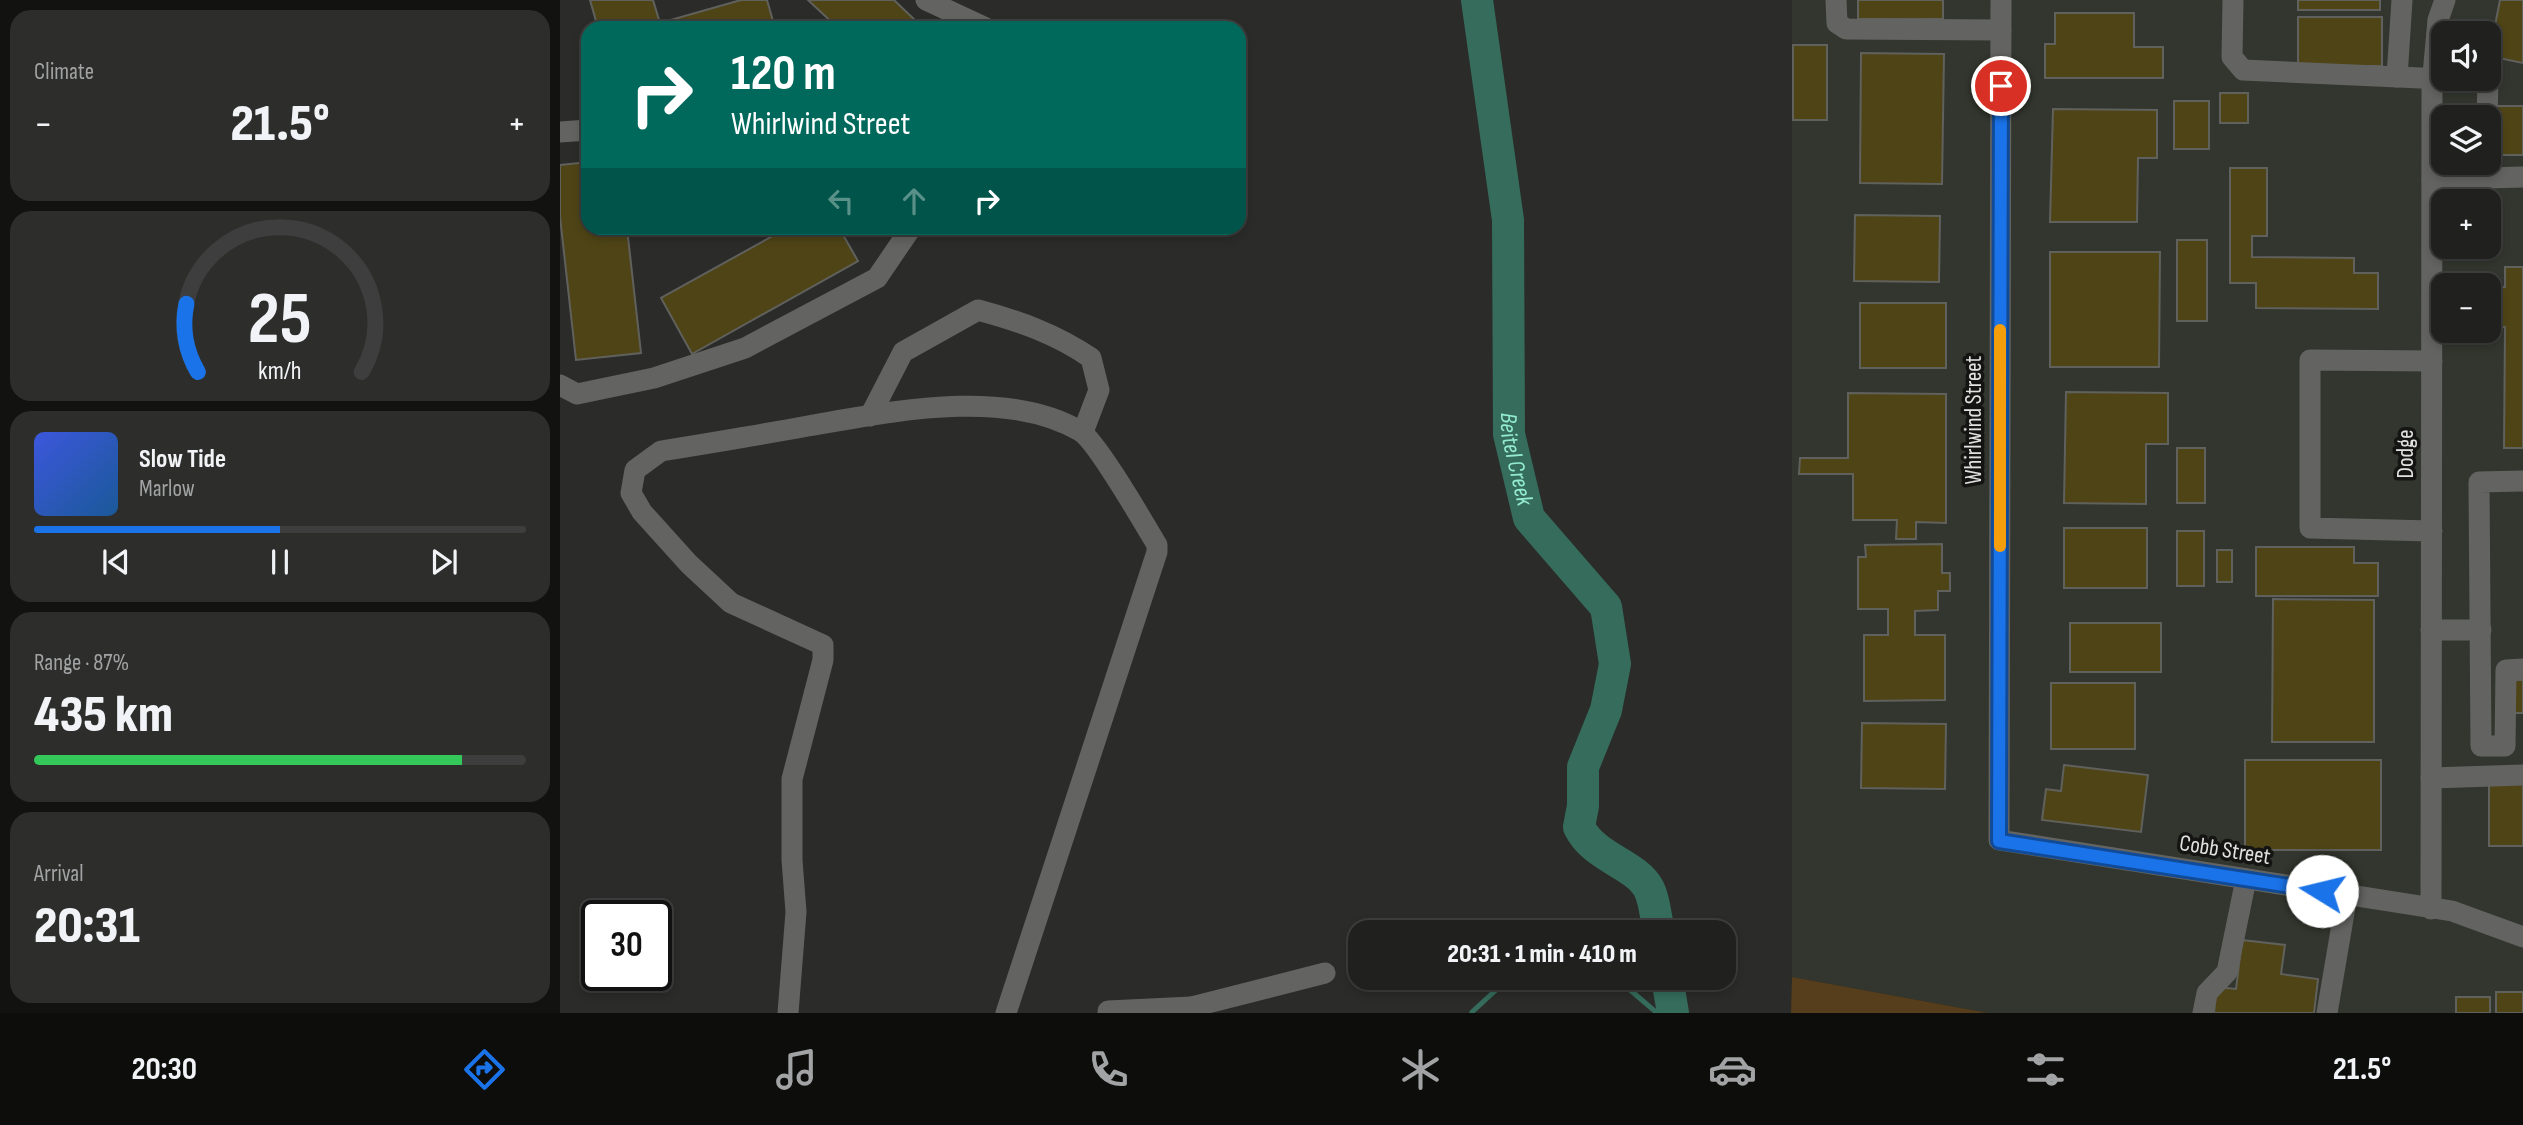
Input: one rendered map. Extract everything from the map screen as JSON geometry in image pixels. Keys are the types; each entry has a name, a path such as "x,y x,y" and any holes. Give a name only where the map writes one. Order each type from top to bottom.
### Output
{"street":[{"path":"926,0 971,21"},
{"path":"1836,0 1837,23 1846,29 2001,30"},
{"name":"Whirlwind Street","path":"1999,841 2001,0"},
{"path":"2233,0 2232,57 2243,70 2431,79"},
{"path":"2397,77 2402,0"},
{"name":"Dodge","path":"2440,21 2445,0"},
{"path":"2401,25 2431,31"},
{"name":"Dodge","path":"2431,909 2432,180 2439,91"},
{"path":"560,132 581,130"},
{"path":"2501,173 2523,177"},
{"path":"2432,180 2459,175"},
{"path":"560,385 577,394 641,381 745,348 877,278 901,235"},
{"path":"870,416 903,352 978,310 1027,324 1068,343 1091,358 1099,390 1083,432"},
{"path":"2432,361 2310,360 2310,528 2432,531"},
{"path":"788,1013 796,912 792,860 792,779 823,660 823,645 731,603 681,556 642,512 631,493 635,470 661,451 870,416 933,408 991,407 1043,416 1083,432 1157,545 1157,559 1006,1013"},
{"path":"2523,481 2479,482 2481,746 2505,746 2507,670 2523,669"},
{"path":"2431,630 2482,630"},
{"path":"2431,778 2523,775"},
{"name":"Cobb Street","path":"1999,841 2452,911 2523,937"},
{"path":"2203,1013 2207,993 2227,972 2246,879"},
{"path":"2327,1013 2347,895"},
{"path":"1108,1011 1192,1010 1325,973"}],"shaded area":[{"path":"1792,0 2523,0 2523,1013 1988,1013 1792,977"},
{"path":"1792,977 1988,1013 1791,1013"}],"building":[{"path":"590,0 653,0 659,21 596,21"},
{"path":"741,0 767,0 773,21 667,21"},
{"path":"808,0 894,0 916,21 830,21"},
{"path":"1858,0 1943,0 1943,19 1858,19"},
{"path":"2298,0 2380,0 2380,10 2298,10"},
{"path":"2500,0 2523,0 2523,63 2501,58 2501,21 2496,21"},
{"path":"2055,13 2134,13 2134,47 2163,47 2163,78 2045,78 2045,44 2055,44"},
{"path":"2298,17 2382,17 2382,66 2298,66"},
{"path":"1793,45 1827,45 1827,120 1793,120"},
{"path":"1861,53 1944,54 1942,184 1860,183"},
{"path":"2220,93 2248,93 2248,123 2220,123"},
{"path":"2174,101 2209,101 2209,149 2174,149"},
{"path":"2501,106 2523,106 2523,155 2501,155"},
{"path":"2053,109 2157,110 2157,158 2138,158 2137,222 2050,222"},
{"path":"581,163 581,235 628,235 641,353 576,360 560,217 560,165"},
{"path":"2230,168 2267,168 2267,236 2252,236 2252,257 2354,258 2354,273 2378,273 2378,309 2256,308 2256,283 2230,283"},
{"path":"1855,215 1940,216 1939,282 1854,281"},
{"path":"774,235 843,235 858,261 692,354 661,298"},
{"path":"2177,240 2207,240 2207,321 2177,321"},
{"path":"2050,252 2160,252 2159,367 2050,367"},
{"path":"2505,267 2523,267 2523,448 2504,448 2505,327 2501,327 2501,287 2505,287"},
{"path":"1860,303 1946,303 1946,368 1860,368"},
{"path":"2066,392 2168,393 2168,444 2146,444 2146,504 2064,503"},
{"path":"1848,393 1946,394 1946,523 1916,522 1916,539 1896,539 1897,520 1853,520 1853,474 1799,474 1800,458 1848,458"},
{"path":"2177,448 2205,448 2205,503 2177,503"},
{"path":"2064,528 2147,528 2147,588 2064,588"},
{"path":"2177,531 2204,531 2204,586 2177,586"},
{"path":"1942,544 1942,573 1950,573 1950,591 1938,591 1938,610 1915,611 1915,635 1945,635 1945,700 1864,701 1864,635 1888,635 1888,609 1858,609 1858,557 1866,557 1865,545"},
{"path":"2256,547 2354,547 2354,563 2378,563 2378,596 2256,596"},
{"path":"2217,550 2232,550 2232,582 2217,582"},
{"path":"2273,599 2374,600 2374,742 2272,742"},
{"path":"2070,623 2161,623 2161,672 2070,672"},
{"path":"2508,680 2523,680 2523,713 2508,713"},
{"path":"2051,683 2135,683 2135,749 2051,749"},
{"path":"1862,723 1946,724 1945,789 1861,788"},
{"path":"2245,760 2381,760 2381,850 2245,850"},
{"path":"2064,765 2148,775 2141,832 2042,820 2046,789 2061,791"},
{"path":"2489,780 2523,780 2523,846 2489,846"},
{"path":"2242,940 2285,945 2281,974 2318,979 2314,1013 2214,1013 2217,987 2236,989"},
{"path":"2496,992 2523,992 2523,1013 2496,1013"},
{"path":"2456,997 2490,997 2490,1013 2456,1013"}],"waterway":[{"name":"Beitel Creek","path":"1477,0 1508,220 1509,434 1529,518 1606,607 1615,664 1606,710 1583,767 1583,806 1579,827 1595,847 1643,880 1653,899 1657,920"},
{"path":"1472,1012 1496,990"},
{"path":"1630,990 1657,1013"},
{"name":"Beitel Creek","path":"1669,990 1673,1013"}],"slow traffic":[{"path":"2000,330 2000,546"}],"route":[{"path":"2001,86 1999,841 2322,891"}]}
